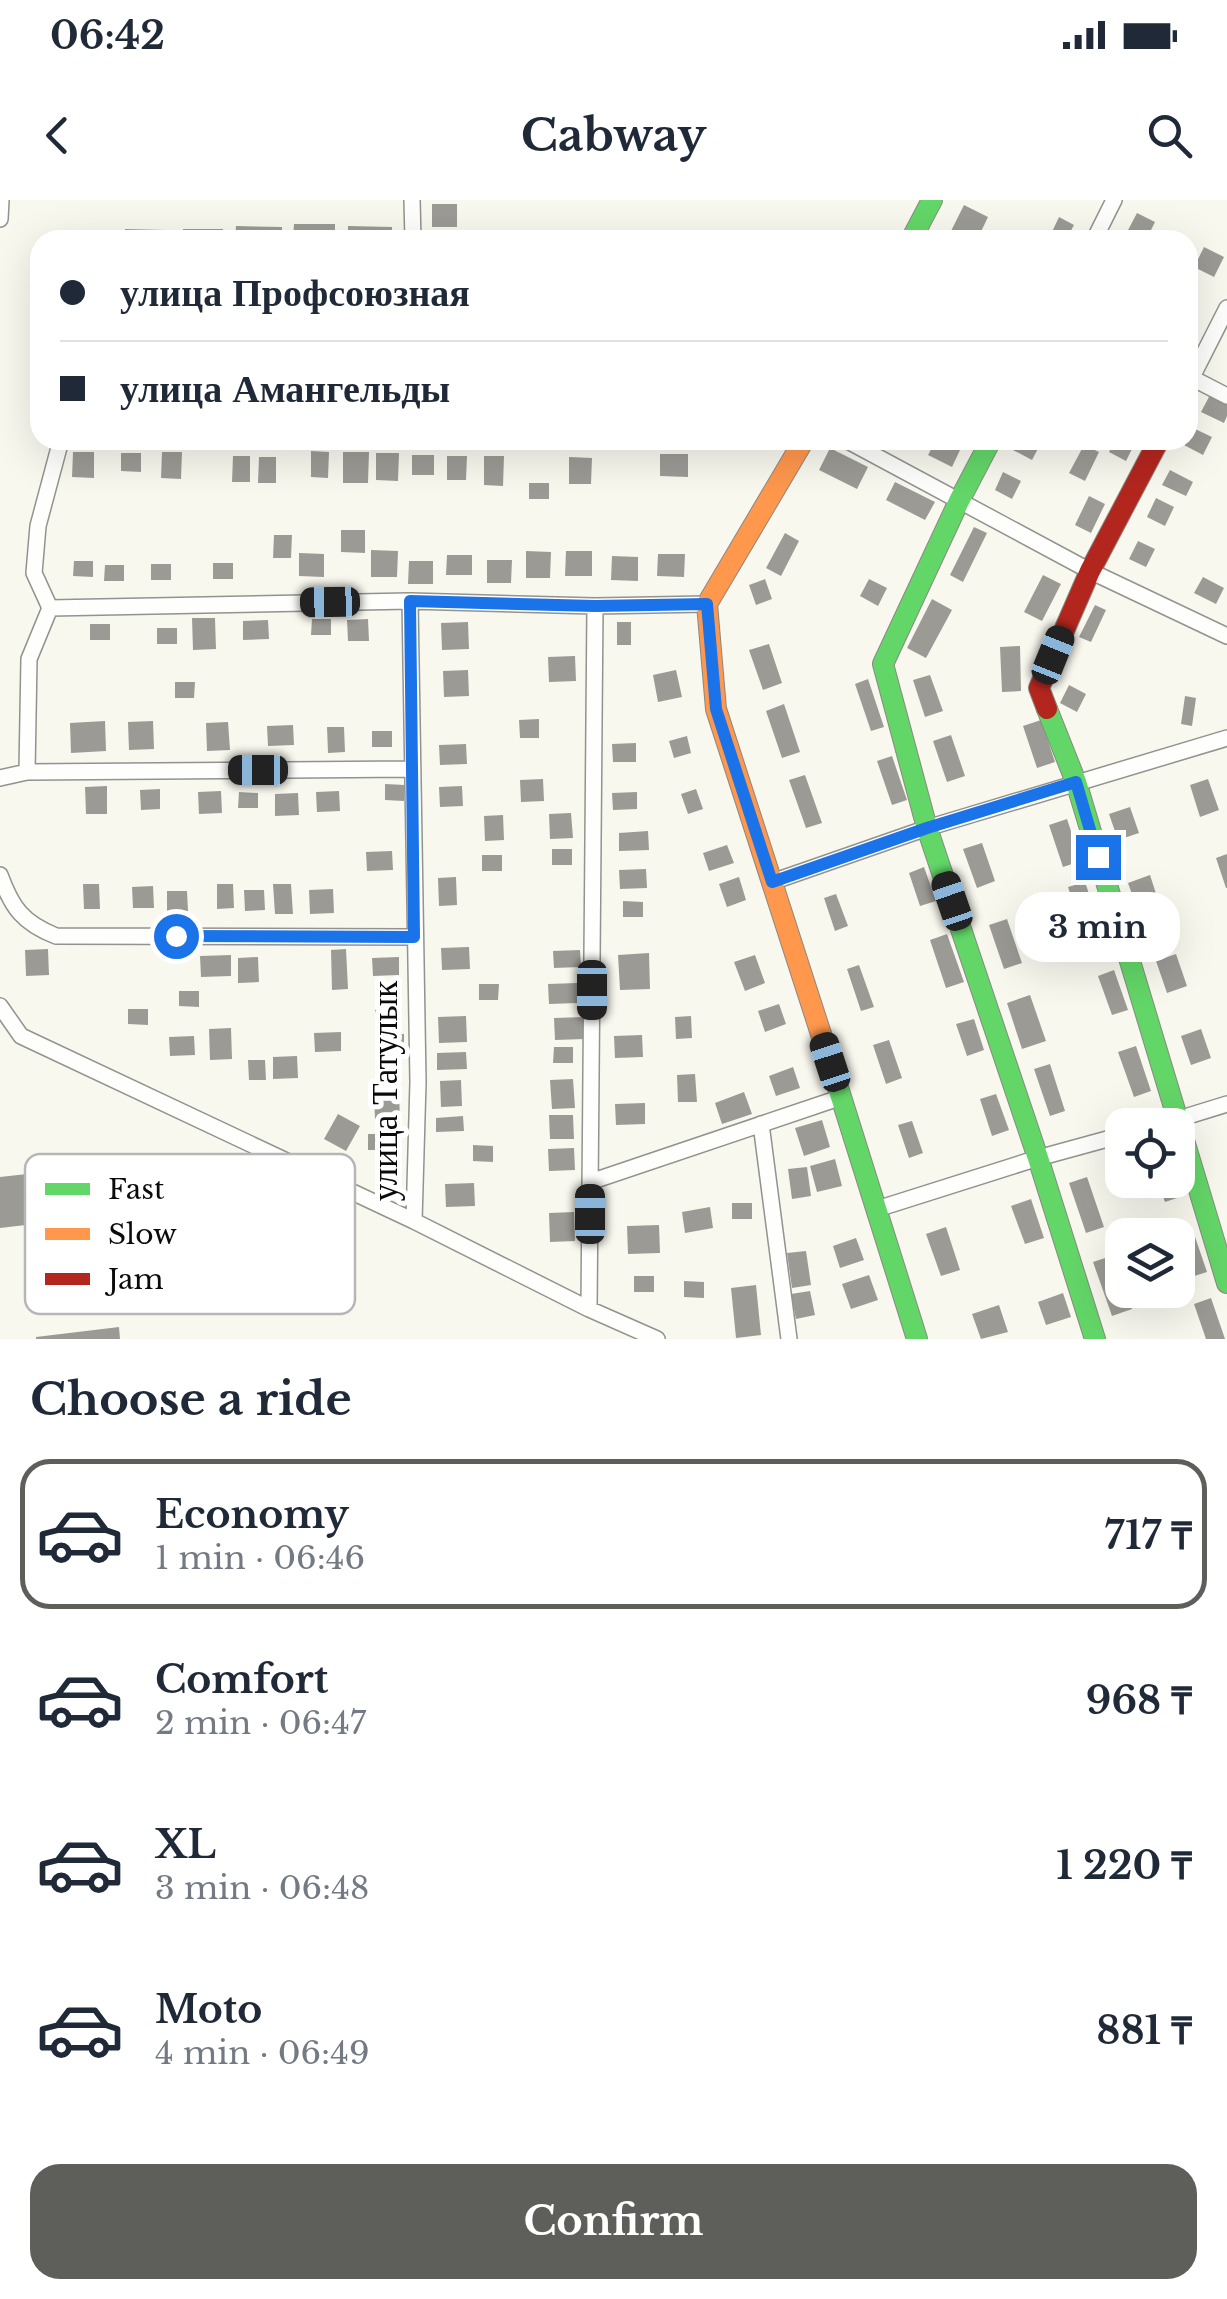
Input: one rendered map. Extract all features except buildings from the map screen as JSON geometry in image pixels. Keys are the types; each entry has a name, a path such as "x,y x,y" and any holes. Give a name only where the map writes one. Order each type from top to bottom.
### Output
{"street":[{"path":"0,219 1,200"},
{"path":"412,200 413,230"},
{"path":"920,230 932,200"},
{"path":"1099,230 1114,200"},
{"path":"1198,363 1227,308"},
{"path":"1198,384 1227,396"},
{"path":"27,772 29,659 50,608 34,572 38,526 58,450"},
{"path":"798,450 707,604 716,709 917,1339"},
{"path":"865,450 1090,571 1227,636"},
{"path":"986,450 883,664 927,828 1094,1339"},
{"path":"1154,450 1090,571 1040,688 1076,782 1164,1108"},
{"path":"50,608 410,601 595,606 707,604"},
{"name":"улица Татулык","path":"410,601 418,1082 414,1220"},
{"path":"590,1309 595,606"},
{"path":"772,882 927,828 1227,738"},
{"path":"0,778 27,772 413,769"},
{"path":"0,875 20,916 56,936 414,937"},
{"path":"0,1006 21,1036 273,1154"},
{"path":"590,1182 842,1098"},
{"path":"1195,1114 1227,1104"},
{"path":"762,1124 789,1339"},
{"path":"878,1209 1105,1140"},
{"path":"1195,1182 1221,1240 1227,1283"},
{"path":"355,1192 657,1339"}],"traffic: fast":[{"path":"916,230 932,200"},
{"path":"986,450 883,664 927,828 1095,1339"},
{"path":"1047,709 1076,782 1227,1283"},
{"path":"831,1065 917,1339"}],"traffic: slow":[{"path":"798,450 707,604 716,709 831,1065"}],"traffic: jam":[{"path":"1047,709 1039,688 1090,571 1154,450"}],"route":[{"path":"176,936 414,937 410,601 595,606 707,604 716,709 772,882 1076,782 1098,857"}]}
